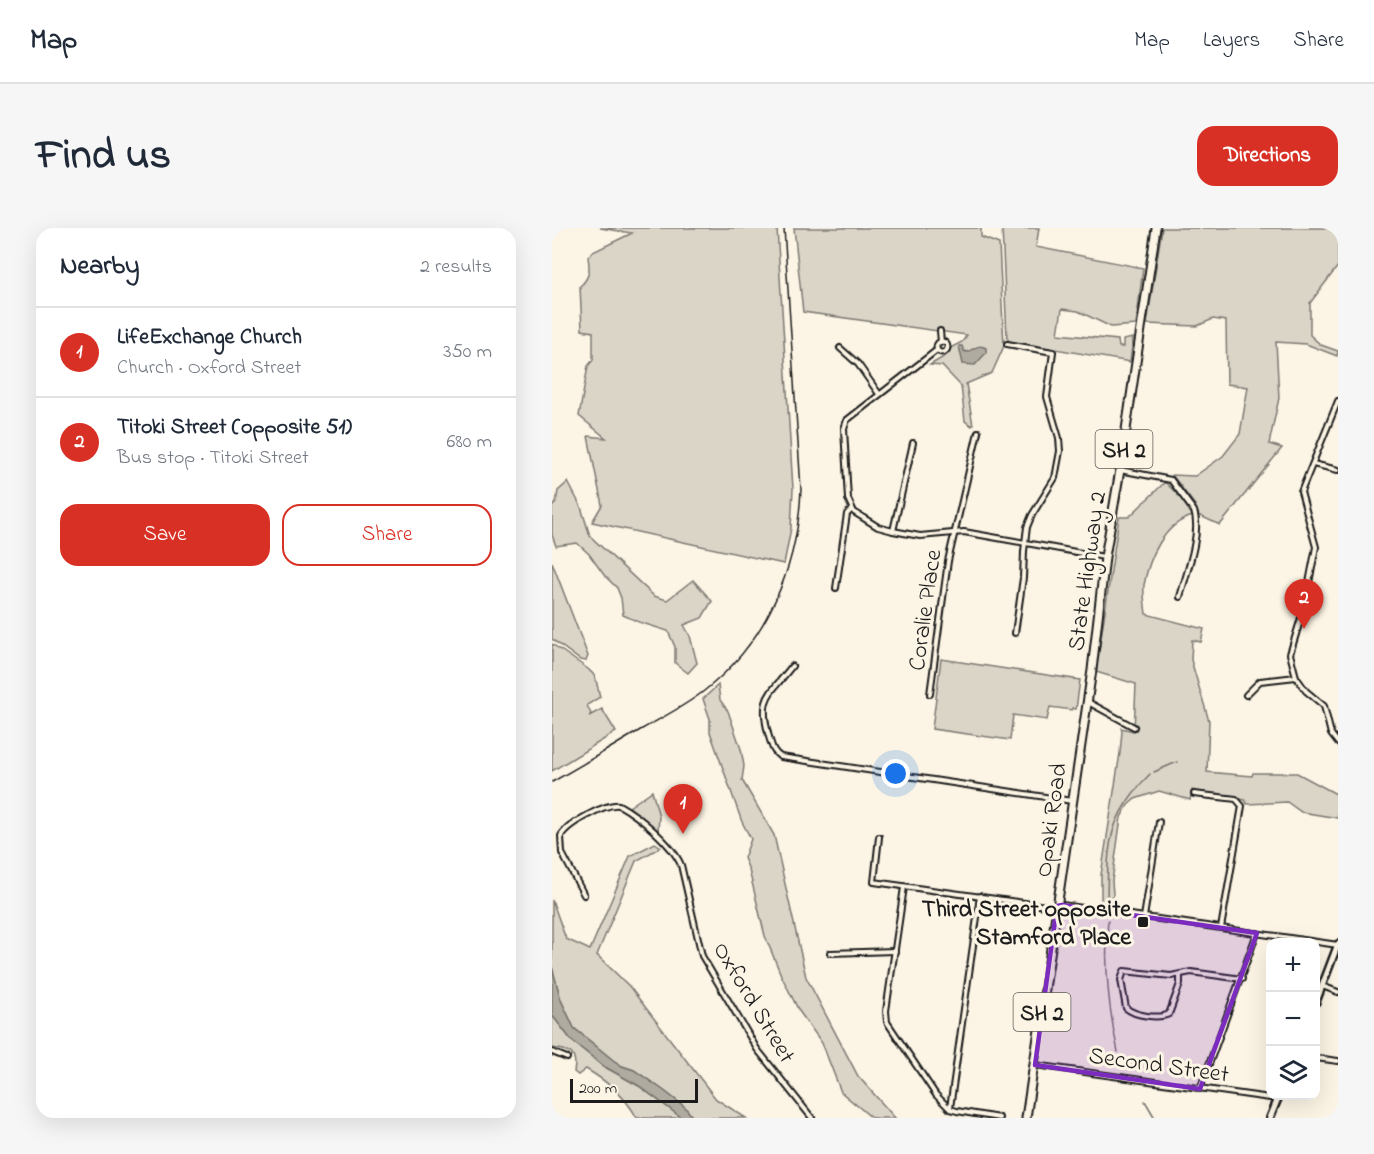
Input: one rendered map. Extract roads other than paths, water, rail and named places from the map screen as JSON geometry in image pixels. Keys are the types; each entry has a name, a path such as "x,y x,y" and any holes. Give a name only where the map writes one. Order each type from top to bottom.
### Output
{"highway":[{"name":"State Highway 2","path":"1092,670 1105,557 1156,228"},
{"name":"Opaki Road","path":"1026,1118 1092,670"}],"street":[{"path":"940,331 941,342"},
{"path":"937,350 944,352 947,349 946,344 941,342"},
{"path":"937,350 936,345 941,342"},
{"path":"1007,344 1053,352 1047,397 1060,444 1053,483 1032,515 1024,543 1023,579 1015,633"},
{"path":"840,348 858,364 879,394"},
{"path":"937,350 852,415 845,424 848,499 852,509 878,527 893,531 920,536 964,532 1105,557"},
{"path":"1338,401 1301,492 1316,547 1304,608 1291,648 1290,660 1296,677 1306,691 1324,706 1331,734 1338,743"},
{"name":"Coralie Place","path":"930,694 948,561 978,432"},
{"path":"893,531 914,443"},
{"path":"1313,464 1338,470"},
{"path":"1120,470 1172,480 1194,511 1196,516 1194,541 1180,597"},
{"path":"836,588 847,514 852,509"},
{"path":"792,666 771,690 764,712 773,749 780,758 1072,801"},
{"path":"1246,695 1260,681 1296,677"},
{"path":"1087,701 1134,727"},
{"path":"1194,794 1233,799 1241,802 1243,807 1221,928"},
{"name":"Oxford Street","path":"584,895 562,853 561,836 567,828 605,806 619,805 660,837 678,856 702,956 757,1049 812,1118"},
{"path":"1144,918 1159,822"},
{"path":"879,837 874,882 1338,944 1320,992"},
{"path":"904,886 886,1011 887,1022 936,1095 950,1109 999,1118"},
{"path":"950,1109 980,896"},
{"path":"1200,1089 1257,933"},
{"path":"830,953 894,951"},
{"path":"1180,976 1180,984 1169,1014 1166,1016 1133,1013 1126,1008 1121,980 1124,971 1180,976 1191,972 1242,979"},
{"path":"1322,986 1338,992"},
{"path":"552,1052 567,1058"},
{"path":"1320,1059 1338,1061"},
{"name":"Second Street","path":"1035,1065 1200,1089 1266,1096"},
{"path":"1270,1118 1277,1100"}],"waterway":[{"path":"1154,772 1177,762"},
{"path":"1107,904 1109,849 1112,834 1125,805 1150,774"},
{"path":"1108,921 1106,954 1108,986 1118,1052"},
{"path":"1145,1101 1155,1118"}],"railway":[{"path":"552,782 704,691 745,650 762,626 775,601 786,574 793,547 799,518 801,489 784,228"}],"place":[{"name":"Titoki Street (opposite 51)","path":"1304,629"},
{"name":"LifeExchange Church","path":"683,834"},
{"name":"Third Street opposite Stamford Place","path":"1143,922"}]}
